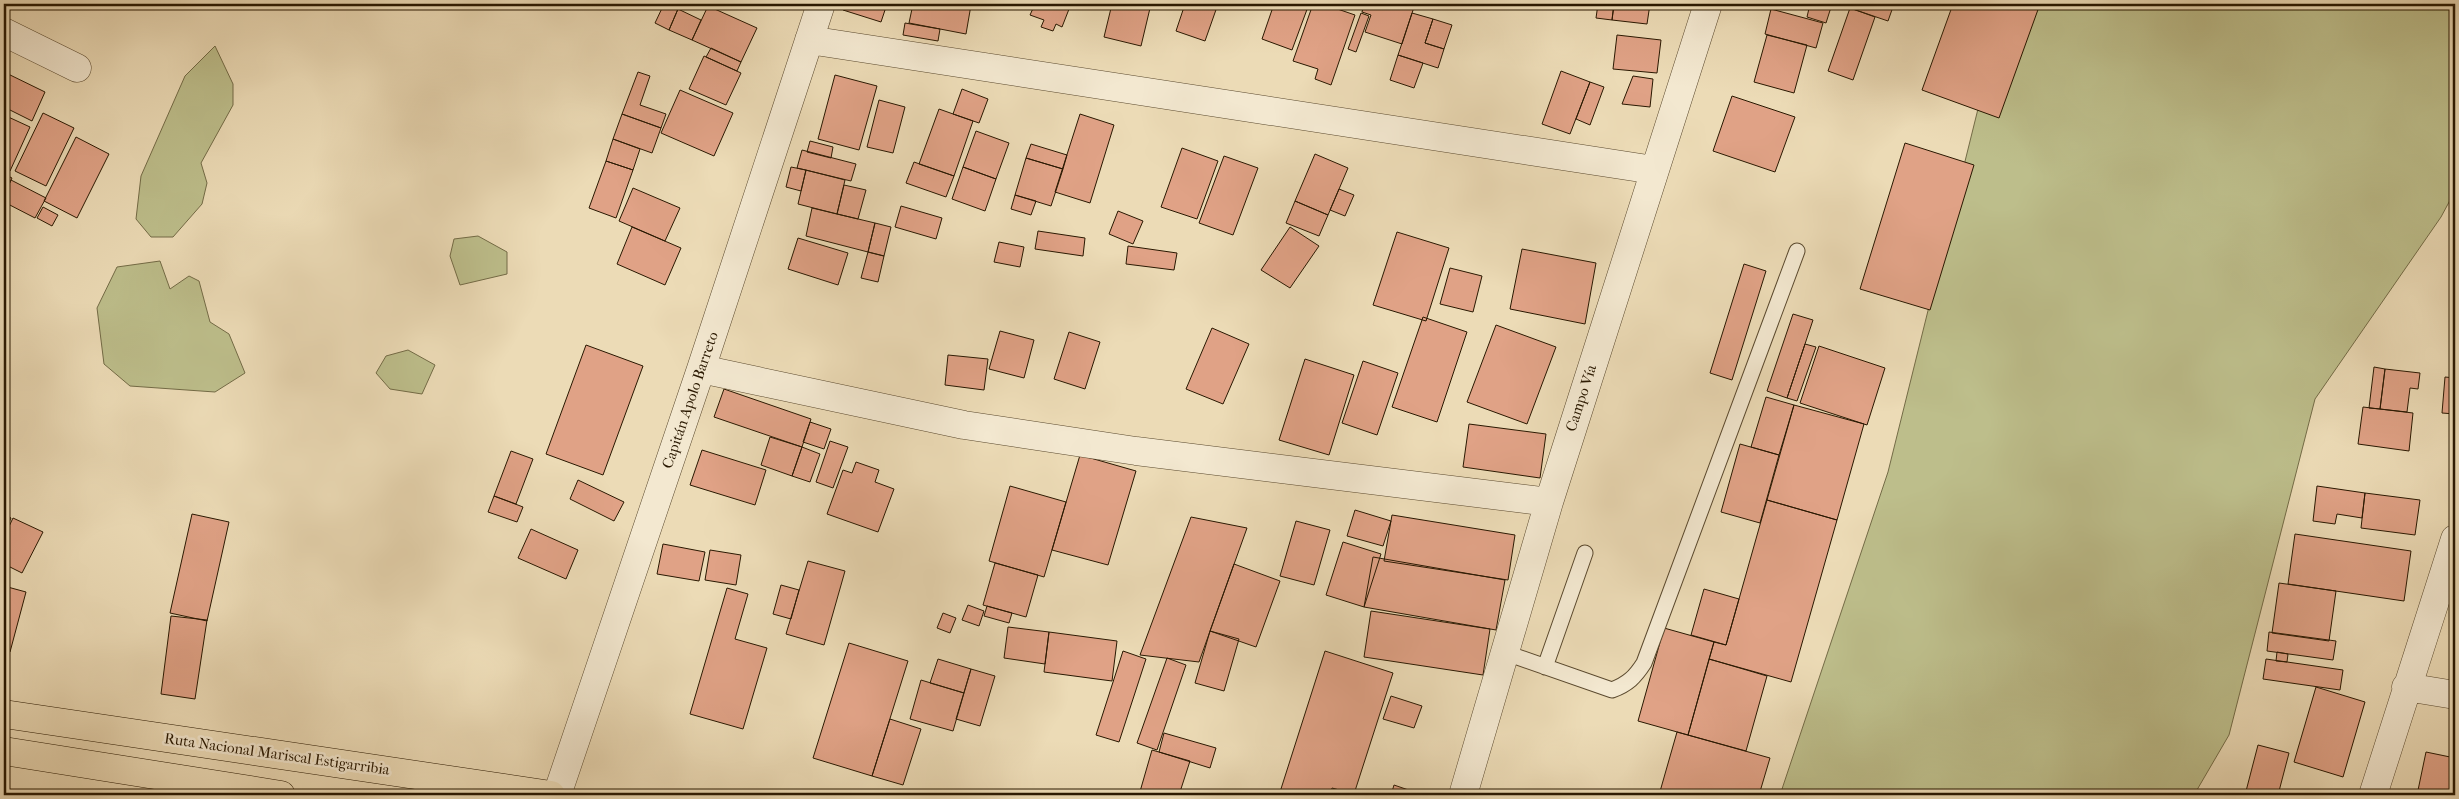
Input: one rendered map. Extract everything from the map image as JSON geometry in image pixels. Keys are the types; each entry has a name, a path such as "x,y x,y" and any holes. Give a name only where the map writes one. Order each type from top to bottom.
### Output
{"highway":[{"name":"Ruta Nacional Mariscal Estigarribia","path":"4,714 551,795"},
{"path":"4,751 281,795"}],"street":[{"name":"Capitán Apolo Barreto","path":"557,795 701,370 821,4"},
{"name":"Campo Vía","path":"1463,795 1549,502 1708,4"},
{"path":"4,32 77,68"},
{"path":"809,40 1654,170"},
{"path":"701,370 964,425 1136,450 1549,502"},
{"path":"2373,795 2455,540"},
{"path":"2406,688 2455,695"}],"lane":[{"path":"1506,653 1612,690 1626,685 1636,676 1644,662 1797,251"},
{"path":"1545,667 1585,553"}],"green space":[{"path":"2004,4 2455,4 2455,191 2441,217 2315,399 2229,735 2194,795 1780,795 1888,472"},
{"path":"215,46 233,84 233,105 201,163 207,183 202,204 173,237 151,237 136,219 141,176 185,76"},
{"path":"478,236 507,252 507,274 460,285 450,256 454,239"},
{"path":"160,261 170,289 189,276 199,281 210,322 229,334 245,373 215,392 130,386 104,364 97,308 117,267"},
{"path":"408,350 435,365 422,394 390,389 376,373 386,356"}],"building":[{"path":"664,4 678,9 669,30 655,23"},
{"path":"845,4 887,4 881,22 843,10"},
{"path":"913,4 971,5 966,34 909,23"},
{"path":"1035,4 1071,4 1062,27 1056,24 1053,31 1041,27 1044,20 1030,15"},
{"path":"1112,4 1151,4 1141,46 1104,37"},
{"path":"1185,4 1218,4 1205,41 1176,31"},
{"path":"1274,4 1309,4 1292,50 1262,39"},
{"path":"1313,4 1323,4 1355,15 1331,85 1315,79 1318,69 1293,61"},
{"path":"1364,4 1415,4 1402,44 1365,32 1371,15 1362,12"},
{"path":"1598,4 1614,4 1612,20 1596,18"},
{"path":"1614,4 1650,4 1647,24 1612,20"},
{"path":"1810,4 1832,4 1826,23 1807,17"},
{"path":"1845,4 1894,4 1888,21 1844,6"},
{"path":"1953,4 2040,4 1999,118 1922,90"},
{"path":"708,6 757,28 741,62 692,40"},
{"path":"1850,8 1875,17 1853,80 1828,71"},
{"path":"678,9 701,20 692,40 669,30"},
{"path":"1771,9 1823,23 1816,48 1765,34"},
{"path":"1361,13 1369,16 1356,52 1348,49"},
{"path":"1412,13 1433,19 1425,43 1444,49 1438,68 1398,55"},
{"path":"1433,19 1452,25 1444,49 1425,43"},
{"path":"905,23 940,29 938,41 903,35"},
{"path":"1617,35 1661,40 1657,73 1613,69"},
{"path":"1767,35 1807,45 1794,93 1754,82"},
{"path":"711,48 741,62 737,71 706,57"},
{"path":"1398,55 1423,63 1414,88 1390,80"},
{"path":"704,56 741,73 726,105 689,89"},
{"path":"1561,71 1590,82 1570,134 1542,124"},
{"path":"4,72 45,92 32,121 4,107"},
{"path":"638,72 650,76 640,105 666,114 661,128 622,114"},
{"path":"835,75 877,86 859,150 818,139"},
{"path":"1633,76 1653,79 1650,107 1622,104"},
{"path":"1590,82 1604,87 1590,125 1576,119"},
{"path":"962,89 988,99 979,123 953,114"},
{"path":"680,90 733,113 714,156 661,133"},
{"path":"1732,96 1795,117 1775,172 1713,151"},
{"path":"879,100 905,107 893,153 867,147"},
{"path":"939,109 973,121 954,176 919,164"},
{"path":"43,113 74,128 46,186 15,171"},
{"path":"622,114 661,128 652,153 613,139"},
{"path":"1080,114 1114,125 1090,203 1055,192"},
{"path":"4,115 30,127 10,171 4,168"},
{"path":"976,131 1009,143 996,179 963,167"},
{"path":"76,137 109,154 77,218 44,201"},
{"path":"613,139 640,149 633,170 606,161"},
{"path":"810,141 833,147 831,158 807,152"},
{"path":"1905,143 1974,165 1930,310 1860,289"},
{"path":"1031,144 1067,155 1063,169 1026,158"},
{"path":"1182,148 1218,161 1197,219 1161,207"},
{"path":"802,150 856,164 851,181 797,168"},
{"path":"1315,154 1348,168 1328,215 1295,201"},
{"path":"1224,156 1258,168 1233,235 1199,223"},
{"path":"1026,158 1063,169 1051,206 1015,195"},
{"path":"606,161 633,170 616,218 589,208"},
{"path":"914,162 954,176 946,197 906,183"},
{"path":"791,167 806,170 801,191 786,187"},
{"path":"963,167 996,179 985,211 952,199"},
{"path":"806,170 845,180 837,214 798,204"},
{"path":"4,174 12,178 4,195"},
{"path":"11,180 46,198 35,218 4,202 4,195"},
{"path":"844,185 866,190 858,219 837,214"},
{"path":"633,188 680,208 665,241 619,221"},
{"path":"1339,189 1354,195 1345,216 1330,210"},
{"path":"1015,195 1036,201 1031,215 1011,209"},
{"path":"1295,201 1328,215 1319,236 1286,223"},
{"path":"901,206 942,218 936,239 895,227"},
{"path":"43,207 58,215 52,226 37,218"},
{"path":"812,208 875,223 868,252 806,236"},
{"path":"1118,211 1143,221 1133,244 1109,234"},
{"path":"875,223 891,227 884,256 868,252"},
{"path":"632,227 681,248 665,285 617,264"},
{"path":"1290,227 1319,246 1290,288 1261,270"},
{"path":"1038,231 1085,238 1083,256 1035,249"},
{"path":"1397,232 1449,248 1426,321 1373,305"},
{"path":"798,238 848,253 838,285 788,269"},
{"path":"999,242 1024,247 1020,267 994,262"},
{"path":"1128,246 1177,253 1174,270 1126,264"},
{"path":"1522,249 1596,263 1585,324 1510,309"},
{"path":"868,252 884,256 878,282 861,278"},
{"path":"1744,264 1766,271 1732,380 1710,373"},
{"path":"1450,268 1482,276 1473,312 1440,304"},
{"path":"1793,314 1813,320 1787,398 1767,391"},
{"path":"1423,317 1467,332 1437,422 1392,407"},
{"path":"1496,325 1556,347 1527,424 1467,402"},
{"path":"1212,328 1249,344 1223,404 1186,389"},
{"path":"1000,331 1034,340 1024,378 989,369"},
{"path":"1069,332 1100,342 1085,389 1054,379"},
{"path":"1805,344 1816,347 1797,401 1787,398"},
{"path":"586,345 643,366 603,475 546,454"},
{"path":"1819,346 1885,368 1867,425 1800,403"},
{"path":"948,355 988,359 984,390 945,385"},
{"path":"1305,359 1354,375 1329,455 1279,440"},
{"path":"1363,361 1398,373 1377,435 1342,423"},
{"path":"2374,367 2385,369 2380,409 2369,408"},
{"path":"2385,369 2420,373 2418,389 2410,388 2407,412 2380,409"},
{"path":"2445,377 2455,378 2455,414 2442,413"},
{"path":"724,389 811,419 802,447 714,417"},
{"path":"1766,397 1794,405 1779,455 1751,447"},
{"path":"1794,405 1864,424 1837,520 1767,500"},
{"path":"2363,407 2413,413 2409,451 2358,444"},
{"path":"810,422 831,429 824,449 803,442"},
{"path":"1469,424 1546,434 1540,478 1463,467"},
{"path":"770,437 802,447 792,476 761,465"},
{"path":"830,441 848,447 833,488 816,482"},
{"path":"1740,444 1779,455 1760,523 1721,512"},
{"path":"802,447 820,454 810,482 792,476"},
{"path":"702,450 766,470 755,505 690,485"},
{"path":"511,451 533,459 516,504 494,496"},
{"path":"1080,455 1136,471 1108,565 1052,550"},
{"path":"856,462 879,470 875,482 894,489 878,532 827,514 843,470 852,473"},
{"path":"578,480 624,502 614,521 570,499"},
{"path":"1010,486 1066,502 1044,577 989,561"},
{"path":"2317,486 2365,493 2362,518 2337,514 2335,524 2313,521"},
{"path":"2365,493 2420,500 2415,535 2361,528"},
{"path":"494,496 523,507 517,522 488,512"},
{"path":"1767,500 1837,520 1791,682 1709,659 1714,642 1726,645"},
{"path":"1355,510 1391,521 1383,546 1347,536"},
{"path":"4,514 11,518 4,533"},
{"path":"192,514 229,522 207,621 170,613"},
{"path":"1392,515 1515,535 1508,580 1384,561"},
{"path":"1191,517 1247,528 1199,662 1140,655"},
{"path":"13,518 43,532 22,573 4,564 4,537"},
{"path":"1296,521 1330,530 1314,585 1280,576"},
{"path":"531,529 578,550 566,579 518,558"},
{"path":"2295,534 2411,551 2404,601 2288,584"},
{"path":"1343,542 1381,554 1364,607 1326,595"},
{"path":"663,544 705,552 699,581 657,574"},
{"path":"710,550 741,555 736,585 705,580"},
{"path":"1373,557 1505,580 1496,630 1364,607"},
{"path":"808,561 845,571 824,645 786,634"},
{"path":"995,563 1038,575 1026,617 983,605"},
{"path":"1234,564 1280,581 1256,647 1210,631"},
{"path":"2279,583 2336,591 2329,641 2272,633"},
{"path":"781,585 799,590 791,619 773,614"},
{"path":"4,586 26,592 10,652 4,650"},
{"path":"727,588 748,594 735,639 767,648 743,729 690,714"},
{"path":"1704,589 1739,599 1726,645 1691,635"},
{"path":"968,605 984,611 979,626 962,620"},
{"path":"987,606 1012,613 1009,623 984,616"},
{"path":"1371,611 1490,629 1483,675 1364,657"},
{"path":"943,613 956,618 950,633 937,628"},
{"path":"171,616 207,620 195,699 161,694"},
{"path":"1008,627 1049,632 1045,664 1004,658"},
{"path":"1664,628 1714,642 1688,735 1638,721"},
{"path":"1210,631 1239,639 1224,691 1195,683"},
{"path":"1049,632 1117,641 1112,681 1044,672"},
{"path":"2269,632 2336,641 2333,660 2267,651"},
{"path":"849,643 908,661 872,776 813,758"},
{"path":"1123,651 1146,659 1119,742 1096,735"},
{"path":"1325,651 1393,673 1354,794 1332,788 1330,795 1289,795 1280,792"},
{"path":"2277,652 2288,654 2287,662 2276,661"},
{"path":"1167,658 1186,665 1157,750 1137,743"},
{"path":"938,659 971,669 964,693 930,683"},
{"path":"1709,659 1767,676 1746,751 1688,735"},
{"path":"2266,659 2343,670 2340,690 2263,679"},
{"path":"971,669 995,676 980,726 956,719"},
{"path":"921,680 964,693 953,731 910,719"},
{"path":"2316,687 2365,702 2343,777 2294,762"},
{"path":"1391,696 1422,706 1414,728 1383,719"},
{"path":"890,719 921,729 903,785 872,776"},
{"path":"1677,732 1770,758 1759,795 1659,795"},
{"path":"1164,733 1216,748 1210,768 1159,752"},
{"path":"2258,745 2289,753 2278,795 2245,795"},
{"path":"1152,750 1190,761 1179,795 1139,795"},
{"path":"2426,752 2455,758 2449,795 2417,795"},
{"path":"1394,785 1423,795 1391,795"}]}
